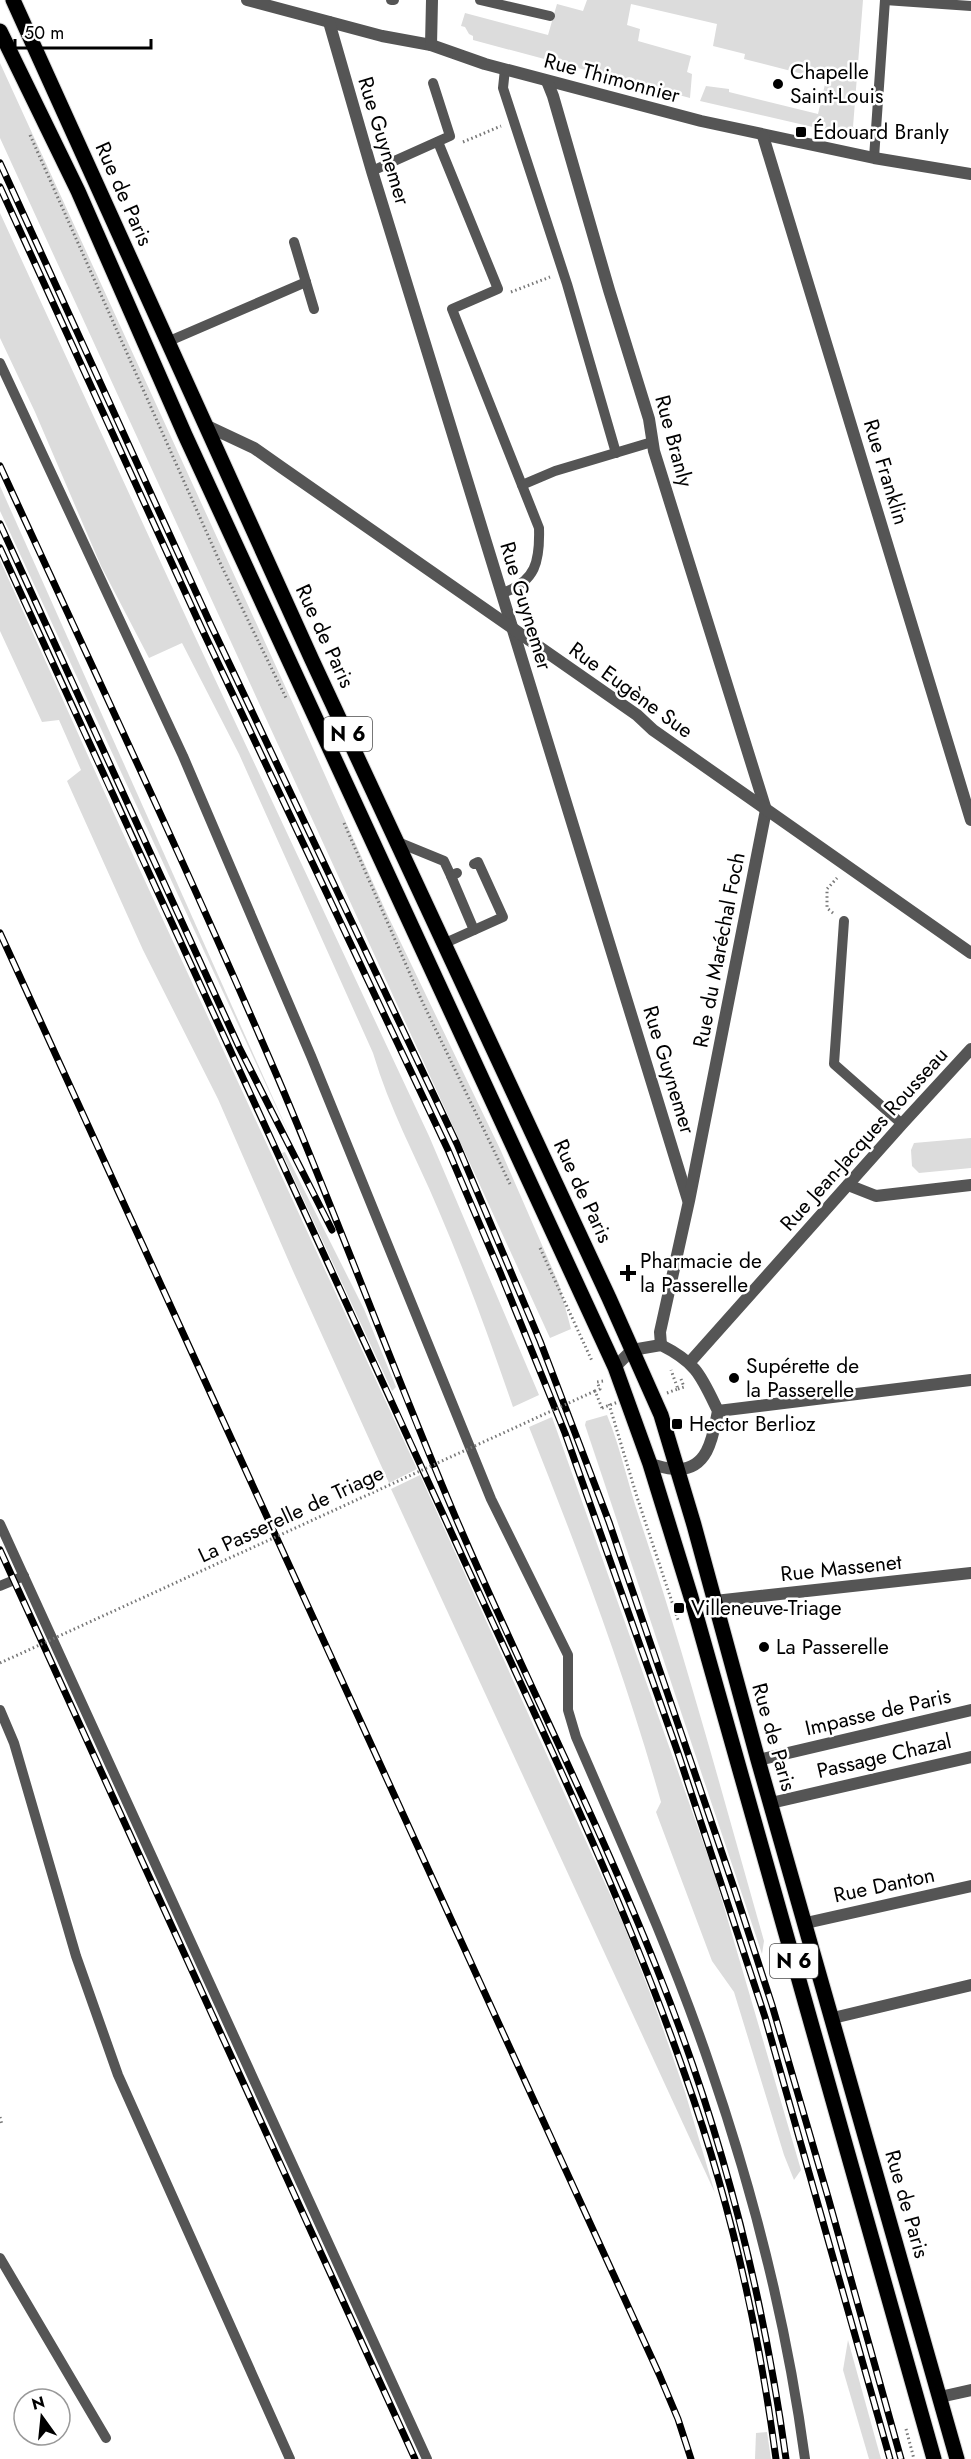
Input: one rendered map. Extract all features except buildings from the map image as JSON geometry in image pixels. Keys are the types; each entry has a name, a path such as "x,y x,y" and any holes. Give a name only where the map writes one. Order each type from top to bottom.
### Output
{"main road":[{"name":"Rue de Paris","path":"13,0 167,342 400,843 443,944 661,1415 957,2459"},
{"name":"Rue de Paris","path":"0,31 78,191 185,435 615,1367 650,1464 691,1598 934,2459"}],"street":[{"name":"Rue Thimonnier","path":"247,0 329,22 431,45 547,81 763,136 971,174"},
{"path":"431,45 432,0"},
{"name":"Rue Guynemer","path":"329,22 372,171 689,1201"},
{"name":"Rue Branly","path":"547,81 649,419 652,442 766,810"},
{"name":"Rue Franklin","path":"763,136 971,820"},
{"name":"Rue Eugène Sue","path":"205,424 254,448 454,589 469,596 513,630 637,715 653,730 971,953"},
{"name":"Rue du Maréchal Foch","path":"662,1345 660,1332 689,1201 766,810"},
{"name":"Rue Jean-Jacques Rousseau","path":"690,1362 971,1049"},
{"path":"848,1185 876,1196 971,1185"},
{"path":"615,1367 632,1350 662,1345 690,1362 700,1375 718,1411 708,1449 695,1466 677,1470 650,1464"},
{"path":"718,1411 971,1380"},
{"name":"Rue Massenet","path":"715,1601 971,1573"},
{"name":"Impasse de Paris","path":"759,1760 971,1710"},
{"name":"Passage Chazal","path":"771,1803 971,1756"},
{"name":"Rue Danton","path":"806,1923 971,1886"},
{"path":"833,2018 971,1985"},
{"path":"940,2397 971,2390"}],"lane":[{"path":"480,0 550,16"},
{"path":"874,158 885,0 971,6"},
{"path":"505,69 503,88 563,272 616,453"},
{"path":"372,171 440,146 450,136 433,83"},
{"path":"440,146 498,290 452,309 539,528 540,555 530,578 515,589 501,593"},
{"path":"294,242 314,309"},
{"path":"167,342 306,282"},
{"path":"0,363 183,756 311,1056 491,1499 568,1655 568,1710 576,1737 655,1920 710,2066 754,2210 779,2305 805,2459"},
{"path":"522,485 555,471 652,442"},
{"path":"400,843 444,861 459,885 474,930"},
{"path":"443,944 504,917 489,892 478,862 474,864"},
{"path":"844,921 834,1064 902,1124"},
{"path":"0,1524 427,2459"},
{"path":"0,1586 24,1576"},
{"path":"0,1710 14,1743 76,1956 118,2075 290,2459"},
{"path":"0,2258 106,2438"}],"path":[{"path":"440,146 514,122"},
{"path":"29,133 222,567 291,709"},
{"path":"498,290 508,294 563,272"},
{"path":"340,816 421,999 513,1189"},
{"path":"844,921 827,908 827,889 848,867"},
{"path":"537,1241 597,1370"},
{"path":"674,1378 677,1387"},
{"path":"665,1393 677,1387 684,1387 681,1379"},
{"name":"La Passerelle de Triage","path":"0,1663 595,1392 600,1389 597,1382 602,1380 605,1391"},
{"path":"595,1392 602,1408 618,1402"},
{"path":"608,1402 681,1627"},
{"path":"0,2117 2,2125"},
{"path":"905,2426 915,2459"}],"shaded area":[{"path":"587,0 863,0 853,127 864,128 860,135 843,134 700,101 706,86 729,89 729,92 818,114 826,80 744,59 745,54 713,46 717,24 631,4 627,25 640,29 638,41 691,56 687,72 692,74 690,98 473,40 473,36 461,26 465,13 548,35 557,4 583,11"},
{"path":"0,63 387,914 501,1151 559,1284 571,1329 550,1338 0,138"},
{"path":"0,213 429,1136 539,1395 513,1407 458,1258 395,1113 373,1053 239,754 182,643 149,658 101,566 35,412 0,338"},
{"path":"0,486 293,1143 0,511"},
{"path":"0,560 121,829 417,1469 389,1483 218,1099 143,950 67,781 81,770 59,720 42,722 0,631"},
{"path":"971,1138 971,1168 919,1173 912,1166 911,1150 914,1143"},
{"path":"285,1152 364,1309 396,1387 392,1391 282,1153"},
{"path":"607,1415 704,1730 764,1941 762,1954 585,1425 586,1421"},
{"path":"552,1417 714,1873 801,2170 794,2180 784,2155 734,1992 712,1961 656,1812 661,1802 632,1707 583,1566 529,1427"},
{"path":"420,1475 623,1923 685,2092 715,2193 391,1489"},
{"path":"848,2340 881,2459 869,2459 843,2370"},
{"path":"767,2432 771,2459 755,2459 756,2433"}],"railway":[{"path":"0,163 210,623 457,1144 540,1341 609,1522 772,2005 901,2459"},
{"path":"0,187 201,627 448,1150 565,1433 678,1753 765,2017 890,2459"},
{"path":"0,466 244,999 300,1131 455,1516 609,1855 657,1969 700,2088 736,2210 765,2334 786,2459"},
{"path":"0,524 239,1047 332,1230"},
{"path":"0,548 538,1721 631,1932 685,2075 729,2217 761,2362 776,2459"},
{"path":"0,933 659,2374 678,2419 691,2459"},
{"path":"0,1550 415,2459"}],"place":[{"name":"Chapelle Saint-Louis","path":"778,84"},
{"name":"Édouard Branly","path":"801,132"},
{"name":"Pharmacie de la Passerelle","path":"628,1273"},
{"name":"Supérette de la Passerelle","path":"734,1378"},
{"name":"Hector Berlioz","path":"677,1424"},
{"name":"Villeneuve-Triage","path":"679,1608"},
{"name":"La Passerelle","path":"764,1647"}]}
